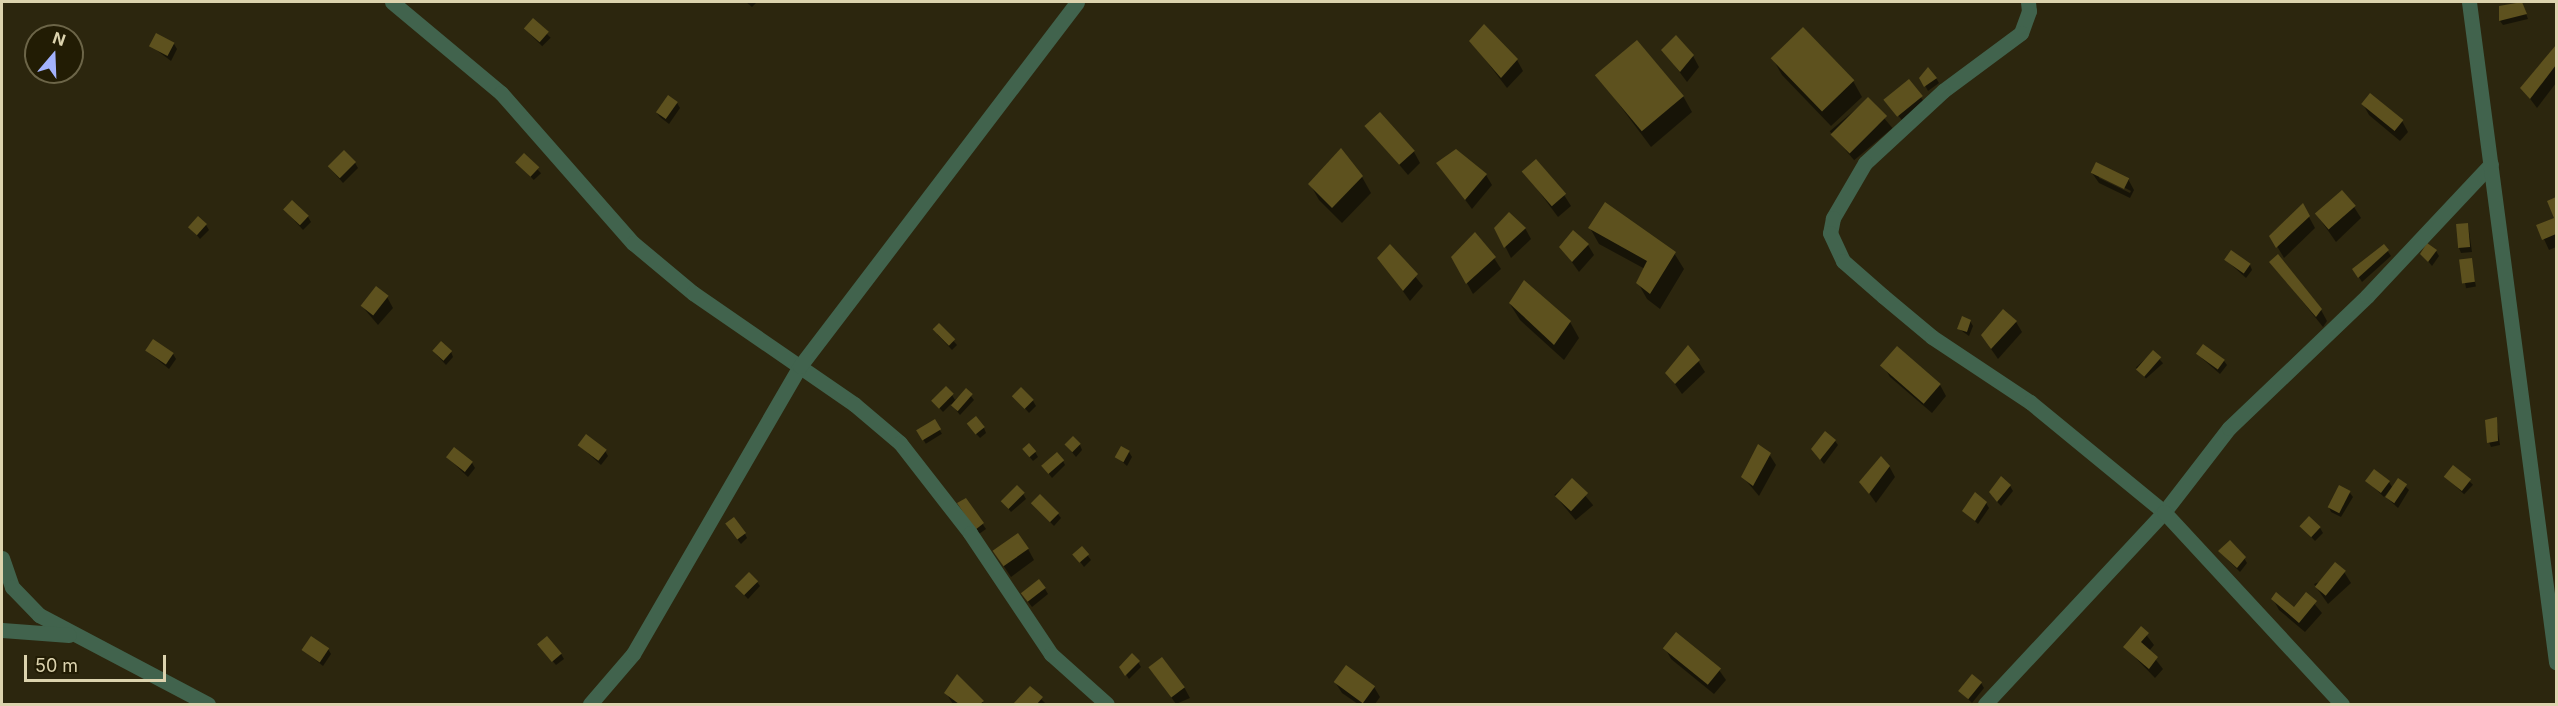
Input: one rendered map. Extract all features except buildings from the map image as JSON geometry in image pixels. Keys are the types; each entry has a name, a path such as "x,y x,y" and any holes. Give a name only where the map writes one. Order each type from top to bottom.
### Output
{"street":[{"path":"392,2 501,93 633,243 693,293 800,366 900,443 970,533 1051,654 1107,705"},
{"path":"590,705 633,654 800,366 1077,2"},
{"path":"2028,2 2029,11 2021,33 1943,92 1865,162 1833,218 1830,233 1844,261 1908,316 2030,402 2164,512 2342,705"},
{"path":"2469,2 2556,662"},
{"path":"1985,705 2164,512 2229,428 2367,296 2491,164"},
{"path":"2,558 19,594 39,615 208,705"},
{"path":"2,630 75,636"}]}
